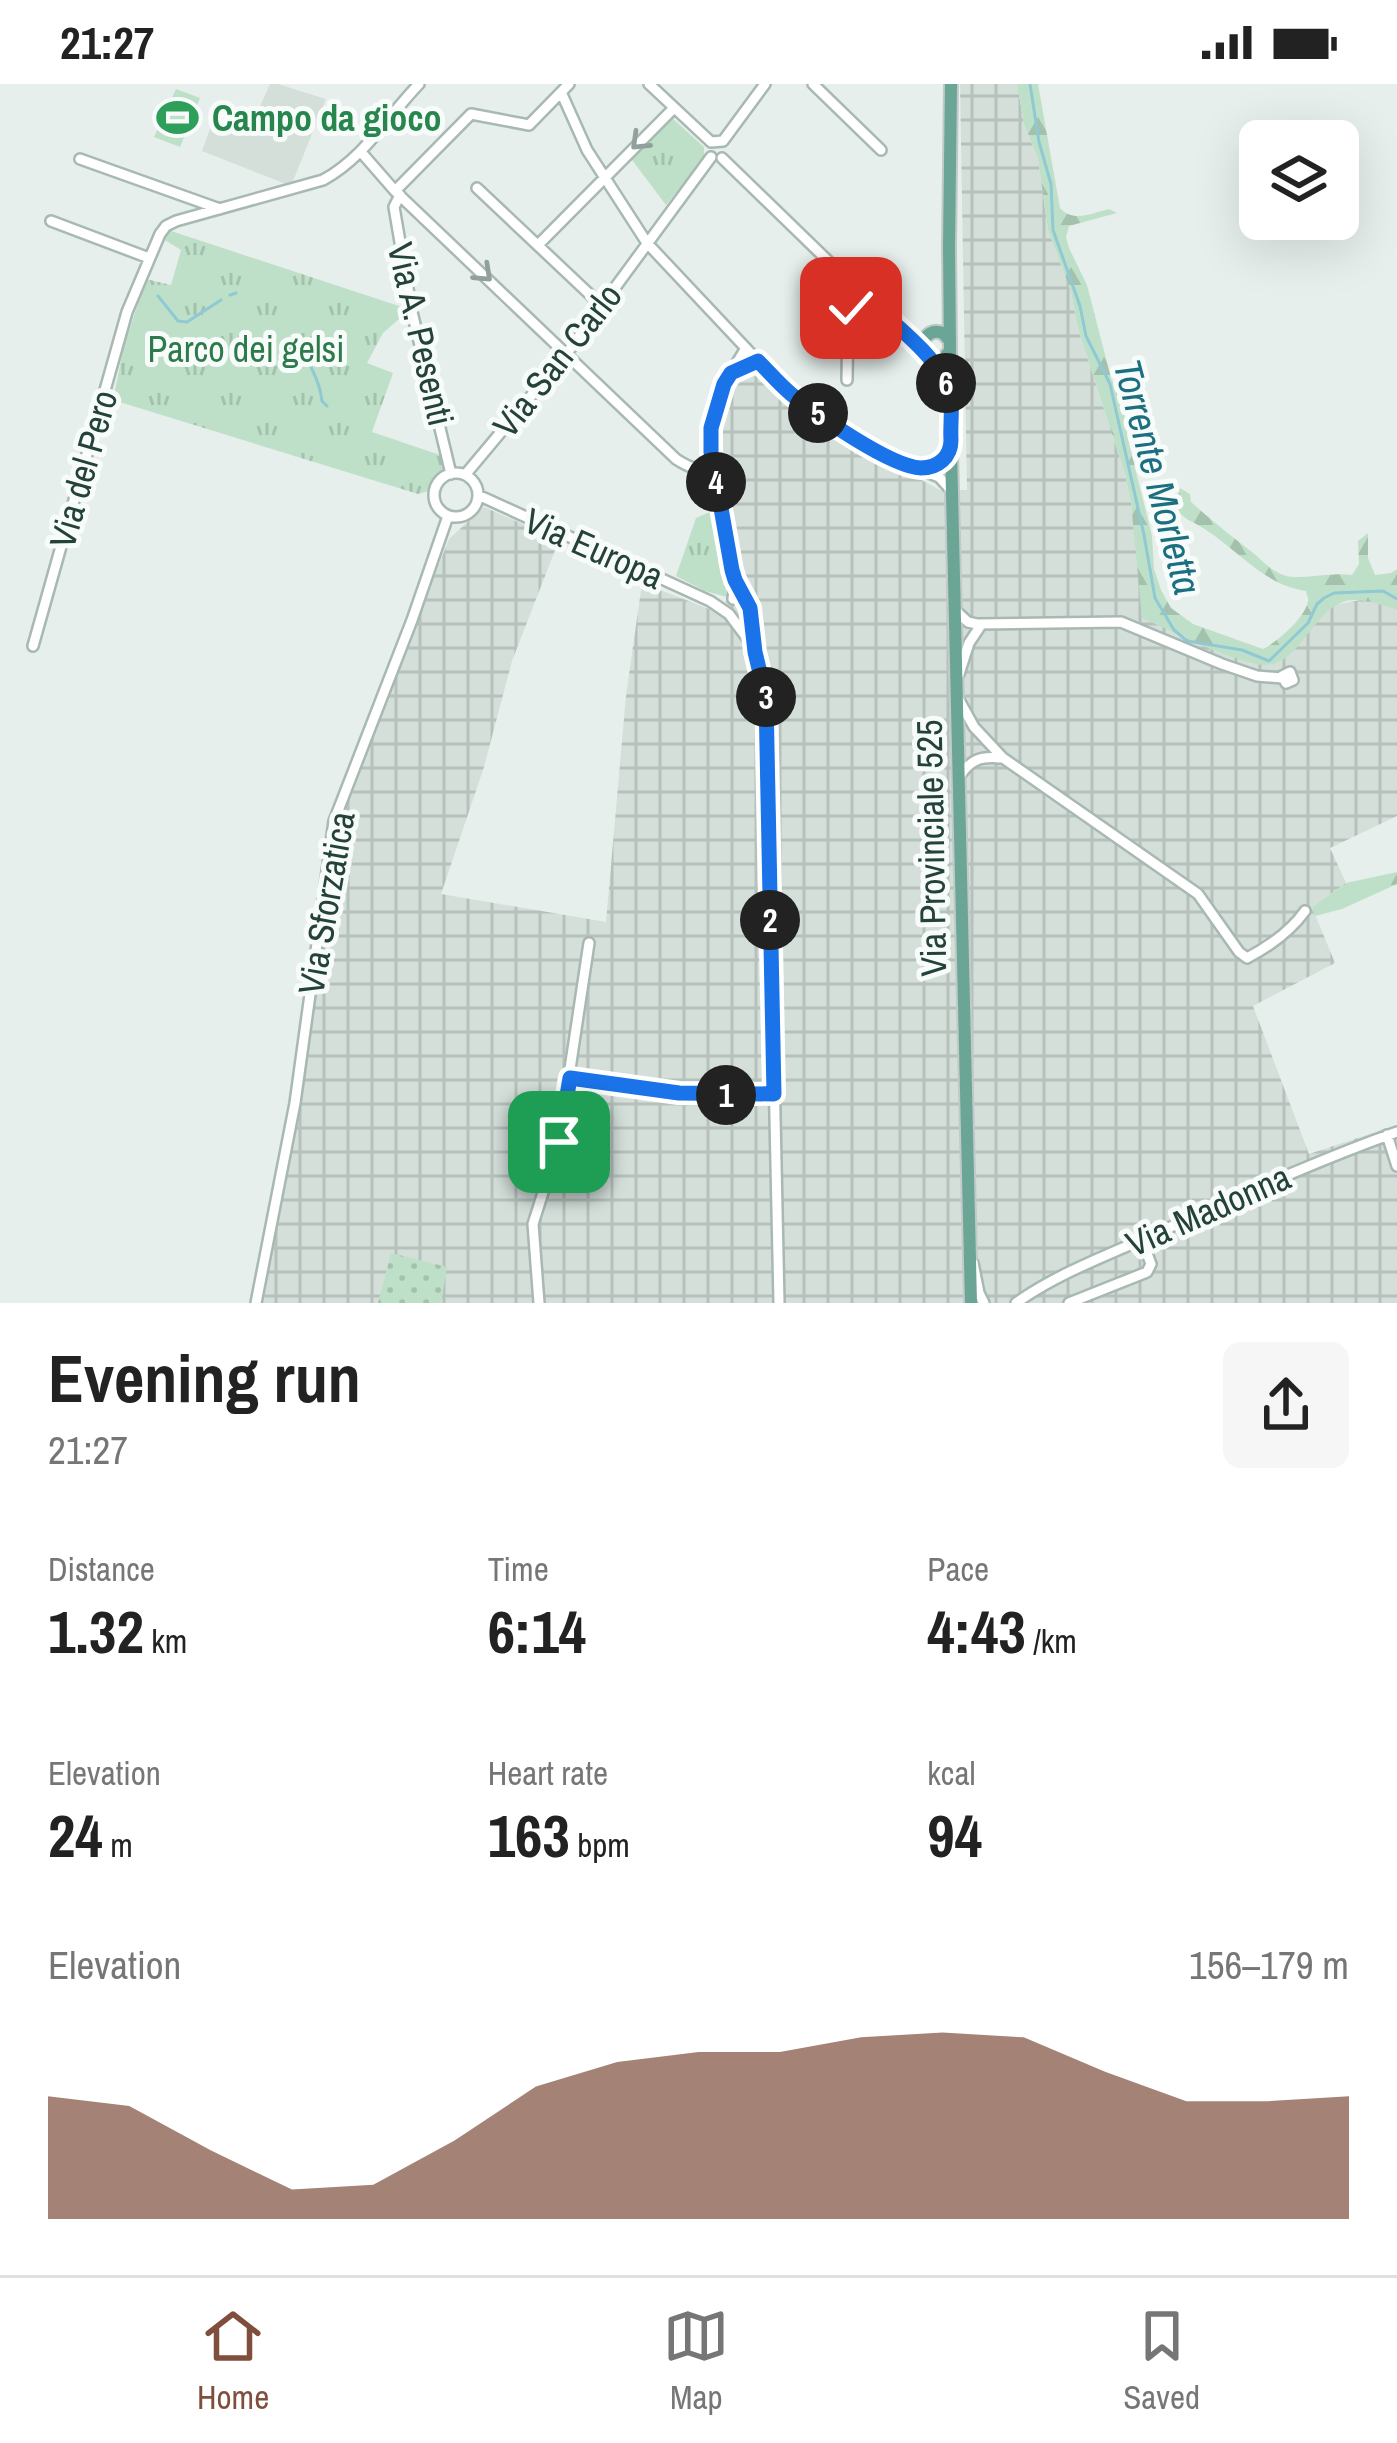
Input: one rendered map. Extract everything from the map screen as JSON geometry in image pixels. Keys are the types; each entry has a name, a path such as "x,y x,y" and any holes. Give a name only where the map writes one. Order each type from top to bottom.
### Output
{"main road":[{"name":"Via Provinciale 525","path":"952,84 950,392 971,1303"},
{"path":"950,392 922,345 951,308"},
{"path":"927,357 943,359 950,345 946,335 931,334"}],"street":[{"path":"51,221 149,258 166,226 337,172 361,152 419,84"},
{"path":"650,84 717,141"},
{"path":"765,84 708,152 927,357"},
{"path":"813,84 881,150"},
{"path":"397,193 471,114 529,125 565,88 587,150 647,243 758,361 791,394 879,454 943,479 952,491"},
{"path":"539,244 674,108"},
{"path":"361,152 397,193 676,459 687,467 713,469"},
{"name":"Via San Carlo","path":"465,475 567,353 647,243 717,158"},
{"path":"80,159 220,209"},
{"path":"477,188 602,306"},
{"name":"Via A. Pesenti","path":"397,193 394,207 412,312 452,474"},
{"name":"Via del Pero","path":"33,646 134,292 149,258"},
{"path":"847,380 848,312 863,296"},
{"path":"894,325 931,334"},
{"path":"746,347 724,384 711,428 713,469 735,580 749,605 766,698 778,1303"},
{"path":"731,373 758,361"},
{"path":"917,468 938,464 951,449"},
{"path":"452,474 465,475 476,487 475,507 463,517 448,516 438,509 434,497 438,482 452,474"},
{"name":"Via Europa","path":"478,495 710,601 731,616"},
{"name":"Via Sforzatica","path":"256,1303 295,1103 334,821 448,516"},
{"path":"735,580 731,616 755,652"},
{"name":"Via Europa","path":"710,601 740,597 749,605"},
{"path":"731,616 744,619 749,605"},
{"path":"955,610 968,622 980,624 1121,622 1257,676 1282,678"},
{"path":"956,640 980,624"},
{"path":"957,679 980,624"},
{"path":"958,698 969,720 1003,758 1198,894 1247,958 1281,937 1305,911"},
{"path":"958,739 976,736 985,740"},
{"path":"958,739 984,757 1003,758"},
{"path":"959,777 984,757"},
{"path":"539,1303 532,1228 555,1160 589,943"},
{"path":"570,1078 679,1093 774,1094"},
{"path":"1392,1133 1397,1166"},
{"name":"Via Madonna","path":"1020,1301 1047,1283 1142,1240 1392,1133"},
{"path":"1069,1303 1147,1272 1151,1264 1142,1240"},
{"path":"970,1257 984,1303"}],"shaded area":[{"path":"270,84 326,99 291,186 202,151 220,101 256,115"},
{"path":"960,84 1017,84 1024,124 1038,159 1048,230 1125,474 1143,617 1271,665 1333,605 1366,599 1397,610 1397,816 1330,848 1346,883 1312,907 1335,963 1253,1006 1309,1154 1397,1125 1397,1303 261,1303 310,1041 335,826 449,539 484,507 559,540 512,661 484,767 441,894 606,922 626,696 642,583 717,612 744,579 720,446 723,410 743,372 757,369 815,422 940,490 967,490"}],"green space":[{"path":"1017,84 1038,84 1060,208 1077,216 1109,209 1117,213 1069,226 1066,237 1087,285 1124,411 1152,536 1154,569 1171,608 1193,624 1263,649 1296,622 1308,600 1306,591 1265,575 1181,515 1175,507 1180,488 1206,515 1283,575 1352,575 1359,564 1358,541 1368,533 1368,558 1375,575 1397,569 1397,610 1365,601 1343,602 1324,615 1286,657 1262,665 1228,656 1142,618 1125,474 1048,230 1038,159 1024,124"},
{"name":"Campo da gioco","path":"176,89 200,98 180,147 154,137"},
{"path":"670,116 704,147 704,158 666,205 629,156"},
{"name":"Parco dei gelsi","path":"168,230 405,308 406,313 383,333 367,363 393,373 372,432 440,455 446,471 432,490 418,494 113,400 146,279 171,285 181,250 163,239"},
{"path":"715,510 727,597 676,576 696,518"},
{"path":"1397,872 1397,884 1315,916 1312,907 1346,883"},
{"path":"391,1253 447,1267 441,1303 378,1303"}],"waterway":[{"name":"Torrente Morletta","path":"1030,84 1051,184 1053,230 1086,336 1110,384 1155,598 1174,630 1187,641 1242,650 1269,661 1308,623 1317,604 1334,593 1383,591 1397,599"},
{"path":"230,295 236,293"},
{"path":"158,296 178,321 187,322 221,300"},
{"path":"294,344 312,370 327,406"}],"place":[{"name":"Campo da gioco","path":"178,118"}],"route":[{"path":"559,1142 570,1078 679,1093 774,1094 766,698 750,608 735,580 723,524 711,428 731,373 758,361 791,394 879,454 917,468 942,461 951,449 950,392 943,378 929,358 863,296 851,308"}]}
